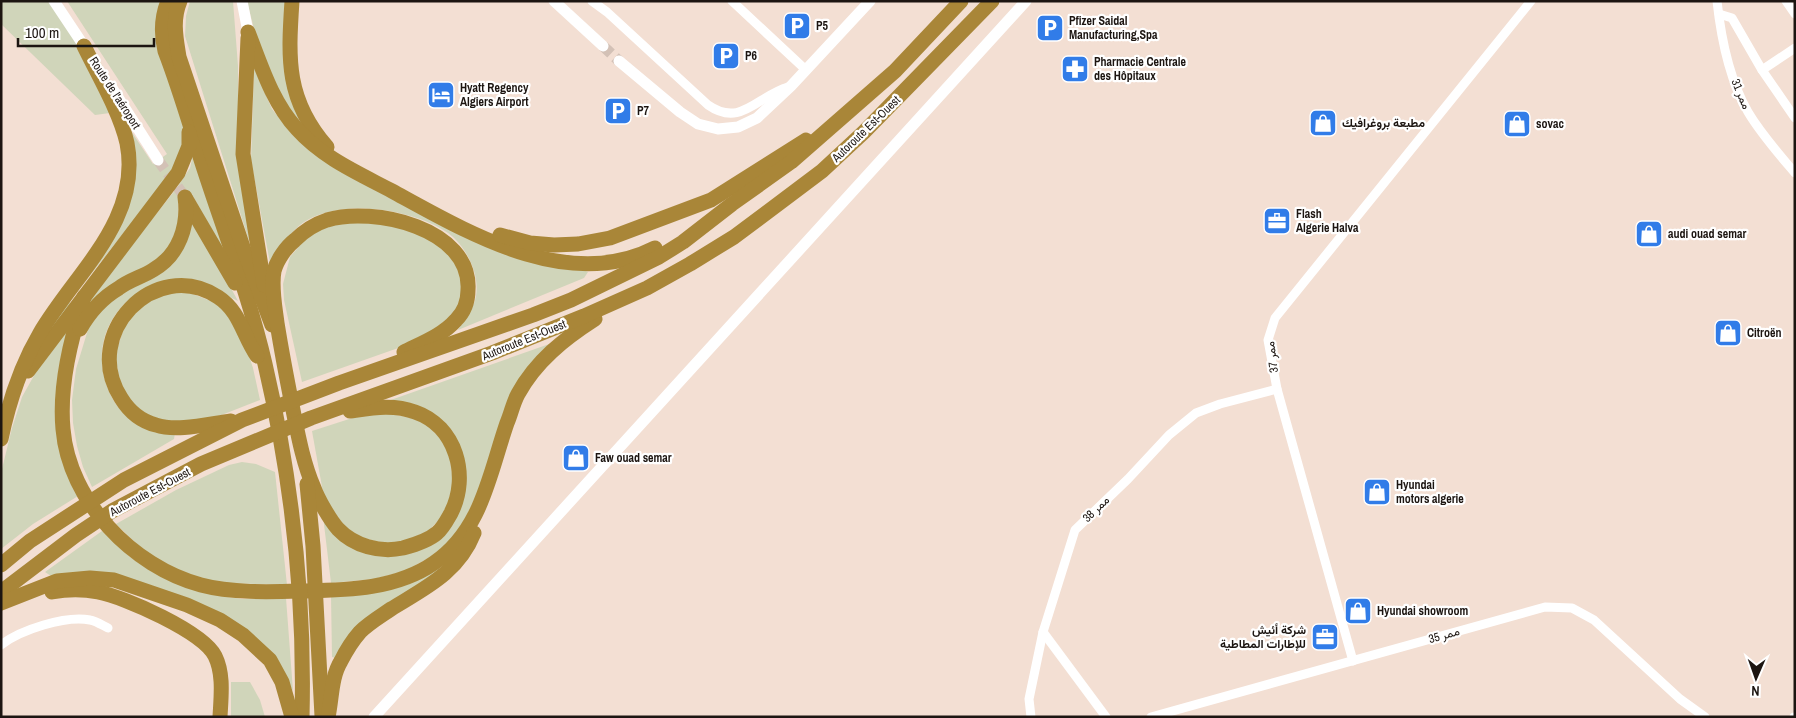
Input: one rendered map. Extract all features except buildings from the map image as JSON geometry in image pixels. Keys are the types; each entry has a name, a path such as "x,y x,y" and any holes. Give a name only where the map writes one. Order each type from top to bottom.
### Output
{"highway":[{"path":"168,1 163,16 163,42 174,59 270,319 282,357 303,456 310,502 318,612 322,717"},
{"path":"180,1 175,14 174,59 189,123 252,312 265,364 284,458 296,547 301,616 302,717"},
{"path":"292,1 289,56 292,79 298,101 308,121 321,140 336,157 355,171"},
{"name":"Autoroute Est-Ouest","path":"1,565 30,541 124,480 242,420 339,383 495,329 571,300 675,247 709,224 732,204 791,162 895,71 961,1"},
{"name":"Autoroute Est-Ouest","path":"1,592 76,535 112,511 201,464 311,418 492,354 584,316 647,288 734,237 822,171 864,132 992,1"},
{"path":"248,32 243,154 270,319"},
{"path":"248,32 268,81 285,113 309,141 338,162 411,202 505,247 545,259 580,264 609,262 637,256 664,244 732,204"},
{"path":"1,439 11,396 23,364 48,318 112,228 122,206 126,189 128,156 123,129 84,46"},
{"path":"411,202 506,237 530,243 566,245 602,240 712,200 845,115"},
{"path":"11,396 43,349 178,173 189,146 189,123"},
{"path":"70,352 82,324 102,301 126,283 152,270 173,251 185,226 186,197 252,312"},
{"path":"282,357 274,270 286,250 304,232 318,224 339,218 384,218 400,221 419,228 448,245 461,261 468,280 466,305 457,320 442,332 422,343 339,383"},
{"path":"242,420 173,428 155,425 138,417 119,394 111,374 109,353 114,332 124,315 143,297 168,288 193,287 213,294 229,306 238,318 254,351 265,364"},
{"path":"328,717 334,680 340,662 360,632 379,617 437,581 457,563 470,543 501,441 518,394 548,354 567,337 618,304 647,288"},
{"path":"84,297 70,352 64,386 62,421 65,445 72,470 94,510 130,548 164,571 202,585 278,592 342,590 390,583 410,577 435,563 460,541 474,519 487,488"},
{"path":"303,456 314,490 336,528 347,537 370,548 399,549 437,534 450,516 458,493 458,460 453,444 444,432 425,416 399,407 381,406 311,418"},
{"path":"1,603 57,581 90,578 114,580 195,608 243,634 270,660 282,682 292,717"},
{"path":"19,596 71,589 100,592 142,607 178,626 204,643 215,654 220,668 220,717"}],"main road":[{"name":"Route de l'aéroport","path":"54,1 158,160"},
{"path":"242,1 248,32"},
{"path":"554,1 603,46"},
{"path":"619,61 689,119 698,124 713,128 728,129 757,118 791,86 870,1"},
{"path":"374,717 1026,1"}],"street":[{"path":"592,1 607,12 708,105 718,111 728,114 740,113 767,95 791,86"},
{"path":"602,1 607,12"},
{"path":"732,1 806,70"},
{"name":"ممر 37","path":"1353,661 1276,389 1268,340 1276,318 1531,1"},
{"name":"ممر 31","path":"1717,1 1724,44 1735,83 1747,111 1770,144 1795,173"},
{"path":"1786,1 1795,14"},
{"path":"1719,14 1732,18 1762,70 1795,118"},
{"path":"1762,70 1795,48"},
{"name":"ممر 38","path":"1031,717 1028,699 1043,632 1075,530 1128,479 1168,435 1196,413 1220,404 1276,389"},
{"name":"ممر 35","path":"1151,717 1545,607 1572,608 1594,620 1680,699 1705,717"},
{"path":"1,645 11,638 37,628 68,620 90,620 108,628"},
{"path":"1043,632 1106,717"}],"green space":[{"path":"1,1 50,1 82,51 110,113 95,115 1,24"},
{"path":"67,1 166,1 188,115 180,158 153,196 69,302 71,305 54,328 52,323 112,237 131,131 153,164 167,154"},
{"path":"190,1 233,1 238,66 238,148 254,240 249,241 185,36 186,16"},
{"path":"247,1 290,1 288,46 309,132 284,103 256,37"},
{"path":"254,68 272,109 292,134 385,193 588,272 584,278 458,330 473,305 477,288 474,270 461,245 448,233 432,224 413,217 391,211 345,209 324,213 306,221 292,233 272,274 251,160"},
{"path":"196,142 224,251 191,193 178,200 179,217 177,231 172,243 162,256 87,307 91,296 176,189 190,168"},
{"path":"191,216 238,301 195,282 176,280 163,281 152,285 132,297 121,307 113,319 103,345 103,374 108,389 123,412 175,433 174,439 92,487 83,467 77,446 72,400 76,369 90,323 97,310 160,269"},
{"path":"375,220 442,242 465,280 457,312 418,341 302,382 284,300 283,284 290,257 307,237 328,225"},
{"path":"188,292 221,305 245,344 253,368 260,400 214,418 170,424 138,411 121,389 115,355 127,319 145,302 170,293"},
{"path":"73,318 61,393 78,496 33,524 1,549 1,473 12,428 22,397 36,372"},
{"path":"555,342 533,368 482,484 457,535 432,556 405,571 374,579 331,583 323,516 371,553 449,527 457,440 385,402"},
{"path":"374,411 423,420 448,447 454,486 443,516 426,533 391,545 351,535 324,498 312,431"},
{"path":"242,462 256,464 275,472 287,585 219,583 175,571 144,551 116,524 176,490 229,465"},
{"path":"102,531 130,557 153,572 221,596 242,599 286,598 293,691 284,674 257,641 92,572 75,572 51,576 45,572"},
{"path":"446,567 336,658 332,657 331,595"},
{"path":"231,682 250,682 260,700 265,717 231,717"}],"tunnel":[{"path":"603,46 619,61"},
{"path":"158,160 185,197"}],"place":[{"name":"P5","path":"797,26"},
{"name":"Pfizer Saidal Manufacturing,Spa","path":"1050,28"},
{"name":"P6","path":"726,56"},
{"name":"Pharmacie Centrale des Hôpitaux","path":"1075,69"},
{"name":"Hyatt Regency Algiers Airport","path":"441,95"},
{"name":"P7","path":"618,111"},
{"name":"مطبعة بروغرافيك","path":"1323,123"},
{"name":"sovac","path":"1517,124"},
{"name":"Flash Algerie Halva","path":"1277,221"},
{"name":"audi ouad semar","path":"1649,234"},
{"name":"Citroën","path":"1728,333"},
{"name":"Faw ouad semar","path":"576,458"},
{"name":"Hyundai motors algerie","path":"1377,492"},
{"name":"Hyundai showroom","path":"1358,611"},
{"name":"شركة أئيش للإطارات المطاطية","path":"1325,637"}]}
